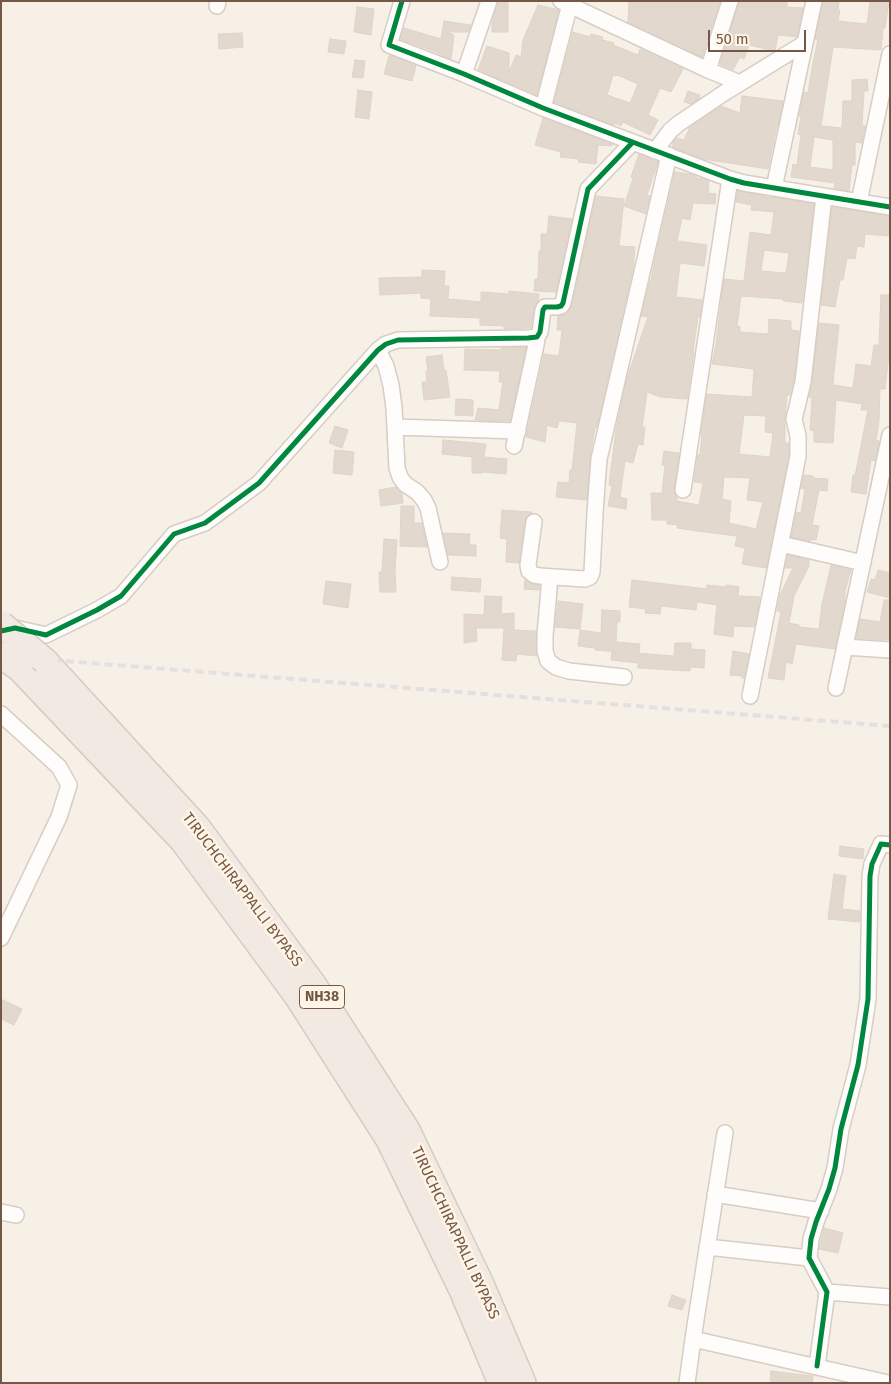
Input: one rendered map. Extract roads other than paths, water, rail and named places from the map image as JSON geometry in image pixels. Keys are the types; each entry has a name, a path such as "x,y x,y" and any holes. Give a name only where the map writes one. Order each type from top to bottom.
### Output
{"highway":[{"name":"TIRUCHCHIRAPPALLI BYPASS","path":"1,624 45,661 198,828 313,984 407,1130 480,1282 524,1383"},
{"name":"TIRUCHCHIRAPPALLI BYPASS","path":"11,662 183,841 296,996 390,1140 462,1290 501,1383"}],"street":[{"path":"402,1 389,45 632,143 730,179 744,183 890,207"},
{"path":"464,74 489,1"},
{"path":"708,70 730,1"},
{"path":"774,188 812,2"},
{"path":"543,108 566,3 708,70 740,83"},
{"path":"534,522 528,565 529,571 534,575 550,577 585,579 590,577 592,572 599,459 662,153 670,131 740,83 805,43"},
{"path":"859,202 890,54"},
{"path":"514,446 537,337 540,332 543,310 545,307 561,306 563,303 588,189 632,143"},
{"path":"684,490 730,179"},
{"path":"750,696 798,456 798,436 794,419 803,382 824,196"},
{"path":"1,631 15,628 46,636 121,596 174,534 205,523 259,483 378,350 386,344 398,340 537,337"},
{"path":"378,350 386,366 391,385 397,468 405,484 417,492 428,508 440,562"},
{"path":"395,427 518,431"},
{"path":"836,688 863,563 885,481 890,435"},
{"path":"781,544 863,563"},
{"path":"550,577 545,635 545,651 548,660 556,667 568,671 624,677"},
{"path":"845,647 890,650"},
{"path":"1,714 59,767 69,786 59,817 1,938"},
{"path":"817,1366 827,1292 809,1258 811,1240 835,1168 841,1129 858,1065 867,1008 870,876 872,864 881,844 890,845"},
{"path":"687,1383 725,1133"},
{"path":"715,1194 820,1211"},
{"path":"1,1212 16,1215"},
{"path":"707,1247 809,1258"},
{"path":"827,1292 890,1297"},
{"path":"693,1339 817,1366 870,1381 888,1383"}],"railway":[{"path":"1,656 890,726"}]}
